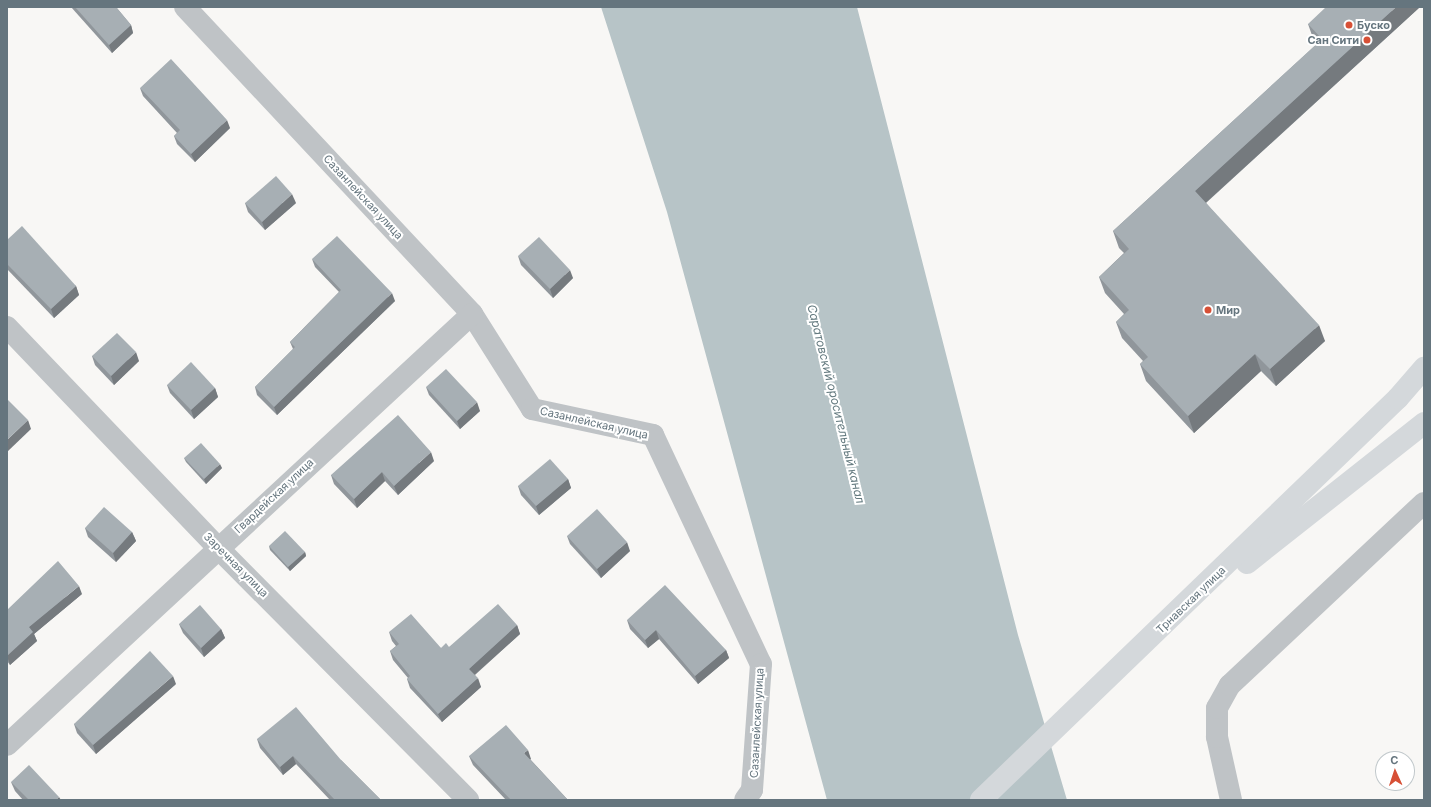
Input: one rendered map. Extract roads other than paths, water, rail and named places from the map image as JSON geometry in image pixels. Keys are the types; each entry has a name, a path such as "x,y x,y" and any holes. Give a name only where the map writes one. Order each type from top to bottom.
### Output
{"main road":[{"name":"Трнавская улица","path":"1152,638 1398,398 1424,368"},
{"name":"Трнавская улица","path":"1152,638 1422,425"},
{"path":"981,800 1152,638"}],"street":[{"name":"Сазанлейская улица","path":"185,7 472,314 532,409 652,435 761,664 752,790 745,800"},
{"name":"Гвардейская улица","path":"7,745 472,314"},
{"name":"Заречная улица","path":"7,327 218,548 468,800"},
{"path":"1231,800 1217,737 1217,708 1230,685 1424,503"}],"water":[{"name":"Саратовский оросительный канал","path":"601,7 857,7 1018,635 1067,800 827,800 667,212"}],"place":[{"name":"Буско","path":"1349,25"},
{"name":"Сан Сити","path":"1367,40"},
{"name":"Мир","path":"1208,310"}]}
